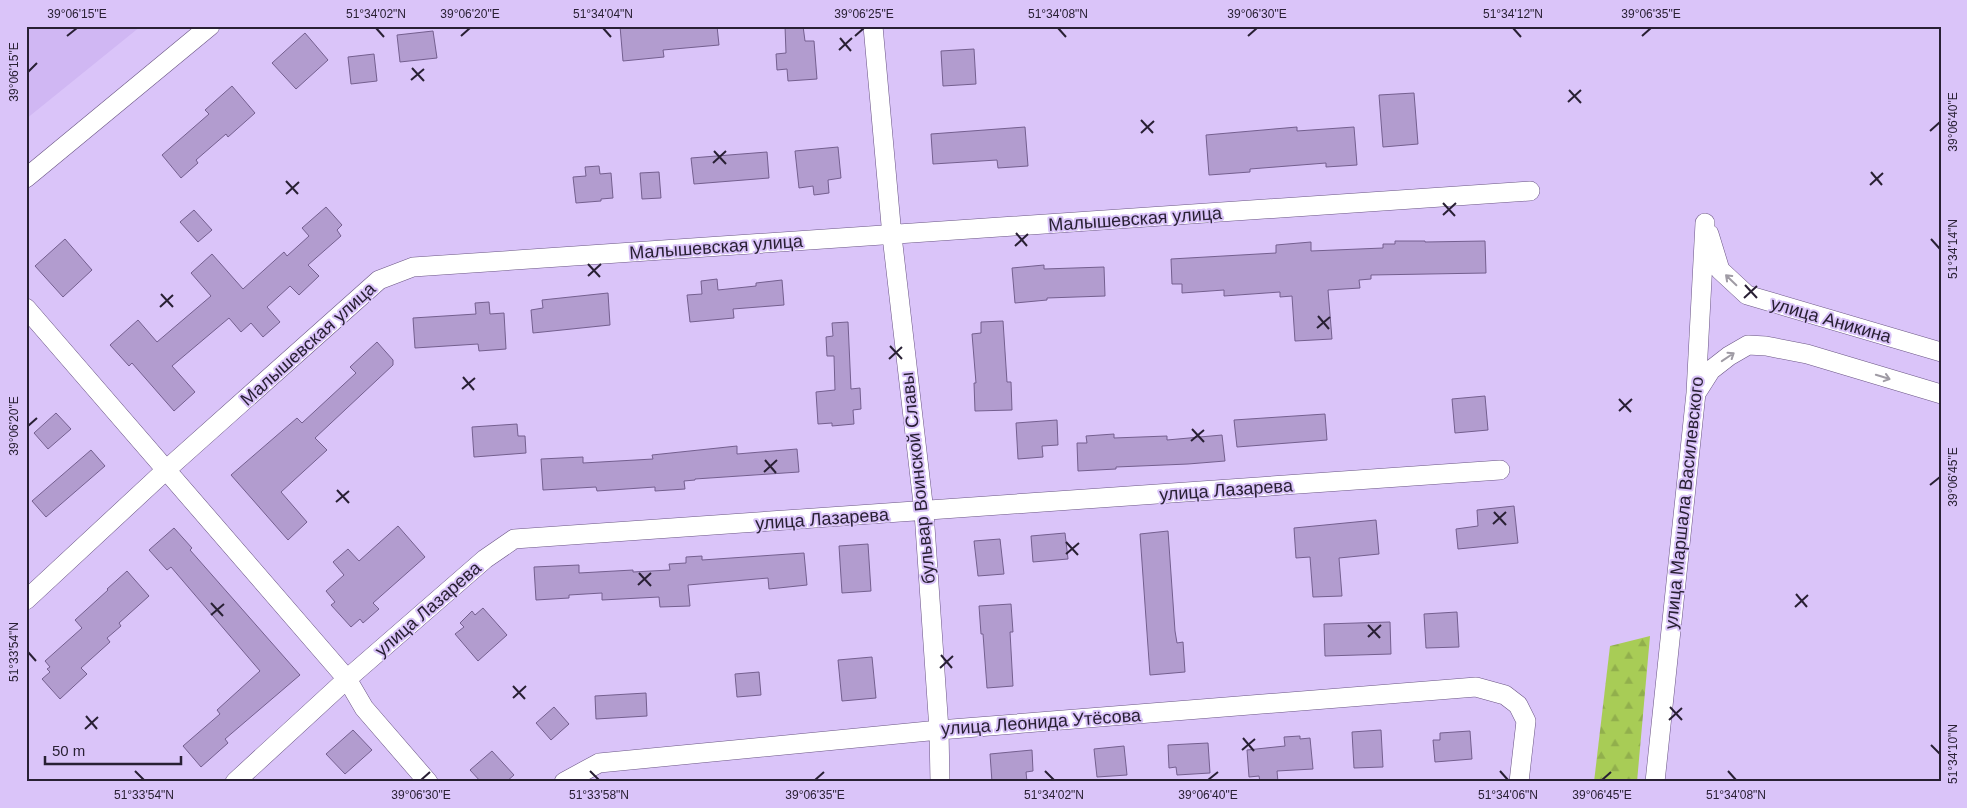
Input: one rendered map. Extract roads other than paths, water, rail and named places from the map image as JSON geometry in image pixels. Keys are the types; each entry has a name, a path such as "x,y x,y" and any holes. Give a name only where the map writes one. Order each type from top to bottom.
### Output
{"street":[{"path":"26,178 210,26"},
{"name":"бульвар Воинской Славы","path":"873,26 892,236 924,512 939,730 940,782"},
{"name":"Малышевская улица","path":"26,600 166,470 379,280 413,267 892,236 1530,191"},
{"name":"улица Аникина","path":"1705,223 1720,270 1747,295 1941,352"},
{"name":"улица Маршала Василевского","path":"1655,782 1696,393 1705,223"},
{"path":"26,308 347,679 364,708 428,782"},
{"path":"1696,393 1711,370 1728,356 1748,346 1766,346 1807,354 1941,394"},
{"name":"улица Лазарева","path":"235,782 347,679 484,559 514,540 1500,470"},
{"name":"улица Леонида Утёсова","path":"564,782 599,763 939,730 1476,687 1505,695 1518,705 1526,721 1519,782"}]}
